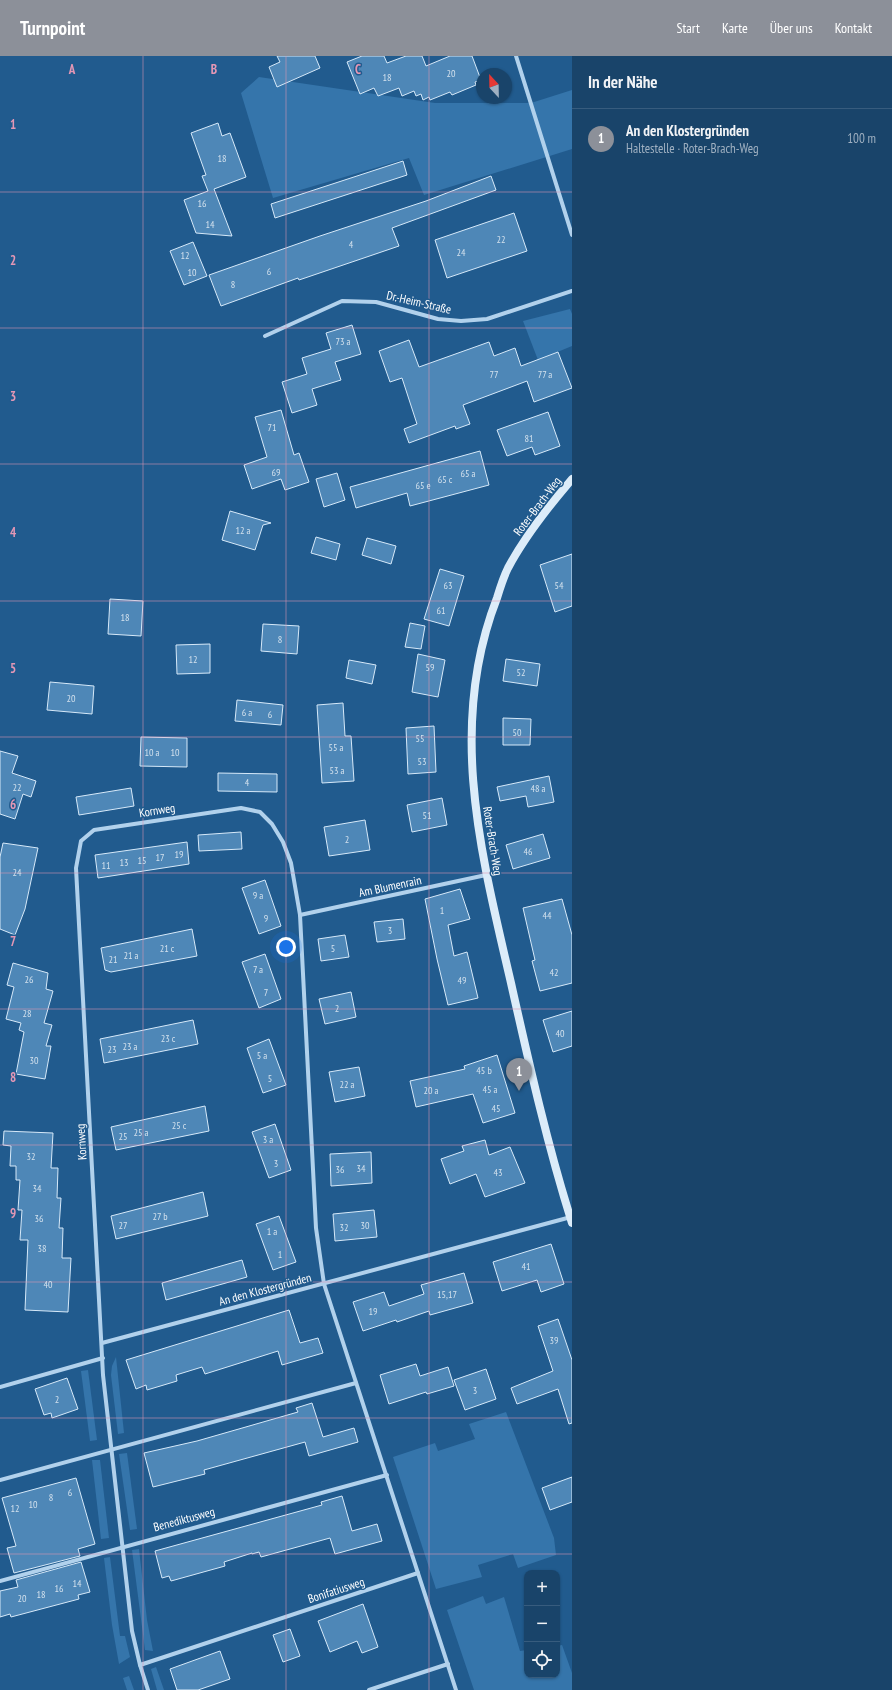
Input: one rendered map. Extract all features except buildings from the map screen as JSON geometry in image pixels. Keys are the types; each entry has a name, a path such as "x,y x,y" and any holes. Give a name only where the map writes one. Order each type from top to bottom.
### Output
{"street":[{"path":"516,56 572,235"},
{"name":"Dr.-Heim-Straße","path":"265,336 342,301 376,302 438,319 462,321 487,318 572,291"},
{"name":"Roter-Brach-Weg","path":"571,1219 537,1097 486,876 476,809 472,754 471,709 477,663 488,620 508,569 530,530 572,479"},
{"name":"Kornweg","path":"102,1343 76,868 81,841 94,830 241,808 260,812 272,824 283,842 291,864 300,915 316,1228 324,1284"},
{"name":"Am Blumenrain","path":"300,915 486,876"},
{"name":"An den Klostergründen","path":"102,1343 571,1219"},
{"path":"324,1284 456,1690"},
{"path":"102,1343 102,1358 111,1450 132,1631 148,1690"},
{"path":"0,1387 102,1358"},
{"path":"0,1480 356,1384"},
{"name":"Benediktusweg","path":"0,1580 387,1475"},
{"name":"Bonifatiusweg","path":"140,1665 418,1573"},
{"path":"369,1690 448,1664"}],"shaded area":[{"path":"259,77 435,103 531,103 572,90 572,149 424,195 409,158 273,198 241,93"},
{"path":"570,309 572,314 572,346 538,360 523,321"},
{"path":"116,1357 124,1433 118,1434 111,1375 112,1366"},
{"path":"88,1370 97,1440 90,1441 81,1371"},
{"path":"506,1412 554,1538 556,1555 518,1568 513,1554 478,1565 482,1577 436,1589 393,1457 435,1443 438,1451 475,1439 469,1424"},
{"path":"127,1453 137,1529 130,1530 119,1454"},
{"path":"92,1460 100,1460 109,1538 101,1539"},
{"path":"139,1549 147,1620 153,1651 145,1650 132,1550"},
{"path":"110,1557 120,1636 125,1636 130,1657 119,1664 112,1625 104,1558"},
{"path":"483,1596 486,1604 504,1597 520,1651 524,1650 524,1678 560,1678 560,1645 562,1645 572,1673 572,1690 474,1690 447,1610"},
{"path":"156,1667 164,1690 157,1690 151,1669"},
{"path":"129,1676 134,1690 127,1690 123,1678"}],"place":[{"name":"An den Klostergründen","path":"519,1091"}]}
